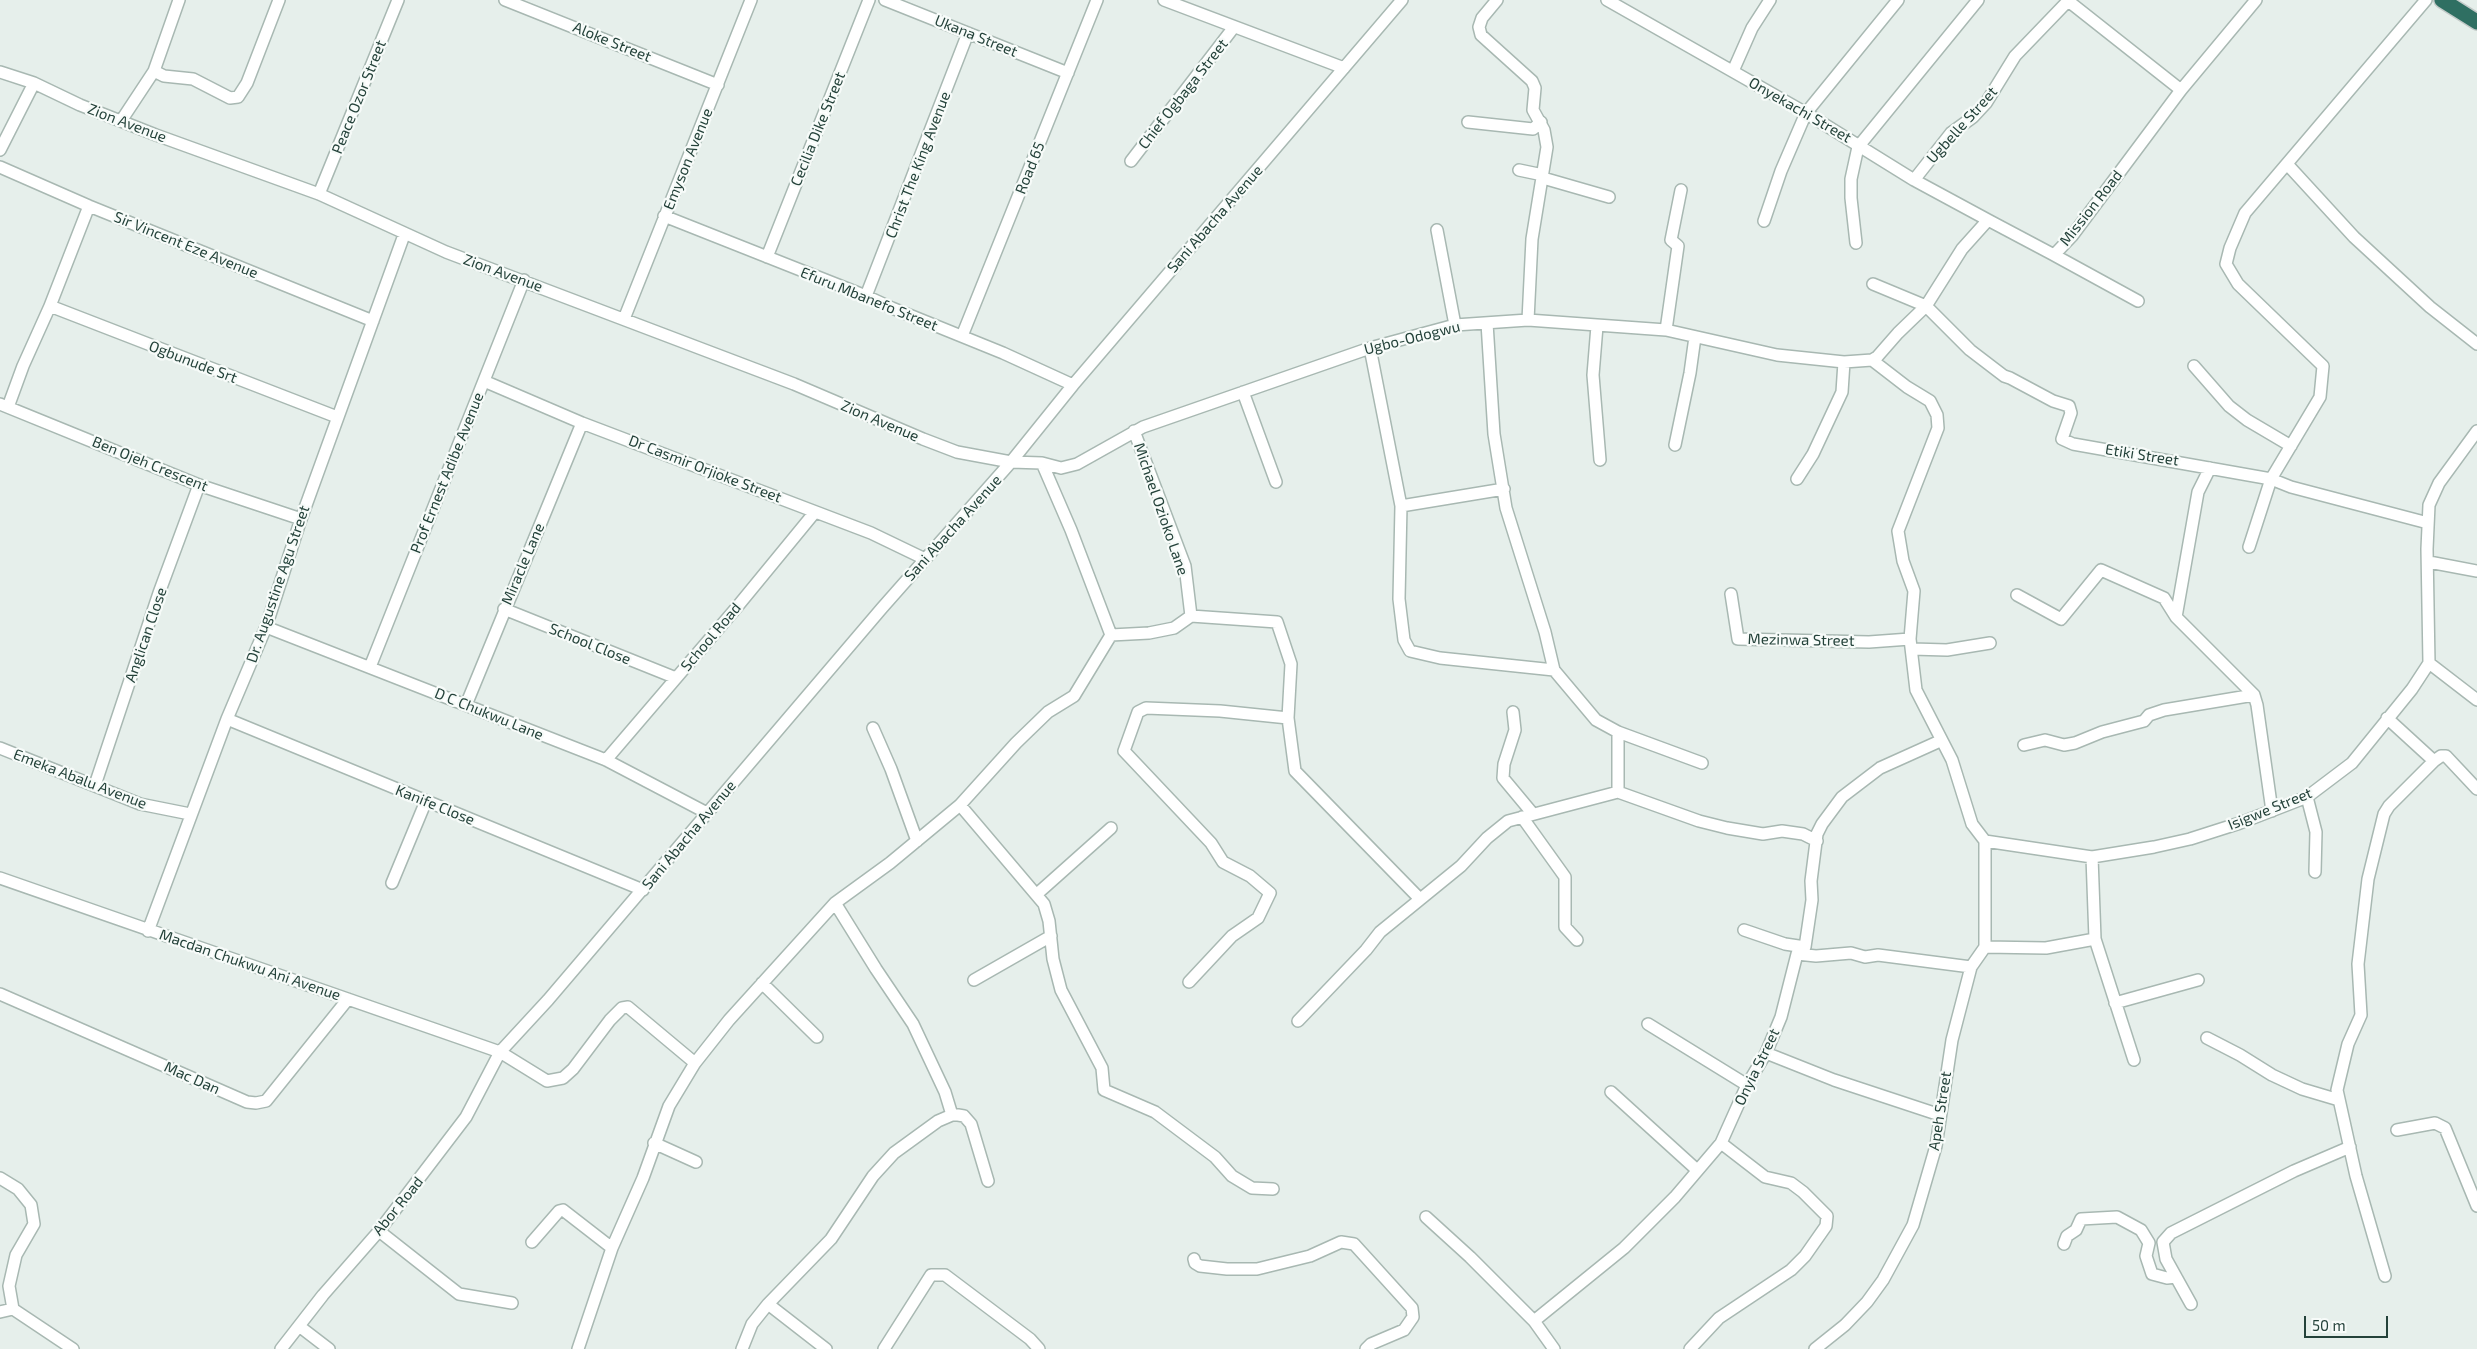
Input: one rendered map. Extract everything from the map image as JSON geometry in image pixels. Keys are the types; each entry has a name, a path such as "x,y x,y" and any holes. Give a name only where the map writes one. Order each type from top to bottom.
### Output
{"highway":[{"path":"2442,0 2477,22"}],"street":[{"path":"121,121 154,71 179,0"},
{"path":"154,71 164,76 193,80 230,98 238,97 247,83 279,0"},
{"name":"Peace Ozor Street","path":"319,194 398,0"},
{"name":"Aloke Street","path":"505,0 718,85"},
{"name":"Emyson Avenue","path":"624,318 751,0"},
{"name":"Cecilia Dike Street","path":"767,257 869,0"},
{"name":"Ukana Street","path":"885,0 1068,73"},
{"name":"Road 65","path":"962,336 1097,0"},
{"path":"1164,0 1344,68"},
{"name":"Sani Abacha Avenue","path":"500,1052 643,890 925,559 1011,462 1073,385 1402,0"},
{"path":"1497,0 1482,18 1479,27 1481,35 1532,81 1535,88 1534,110 1541,122 1547,146 1532,238 1528,320"},
{"path":"1733,71 1752,28 1770,0"},
{"path":"1764,221 1780,171 1806,113 1898,0"},
{"path":"1856,243 1851,179 1860,144 1978,0"},
{"path":"2067,0 2181,90"},
{"name":"Ugbelle Street","path":"1914,180 1951,133 1973,117 1986,104 2015,56 2067,0"},
{"name":"Mission Road","path":"1988,220 2054,255 2072,236 2181,90 2256,0"},
{"path":"2249,547 2271,479 2320,397 2322,366 2238,284 2226,264 2230,248 2246,213 2426,0"},
{"name":"Onyekachi Street","path":"1609,1 1860,144 1914,180 1988,220"},
{"name":"Chief Ogbaga Street","path":"1131,161 1234,27"},
{"name":"Christ The King Avenue","path":"866,296 968,33"},
{"name":"Zion Avenue","path":"0,72 34,83 121,121 252,172 319,194 404,235 794,384 932,443 957,452 1011,462"},
{"path":"0,150 34,83"},
{"path":"1468,122 1533,129 1541,122"},
{"path":"2287,164 2354,237 2430,307 2477,344"},
{"name":"Sir Vincent Eze Avenue","path":"0,167 89,206 374,321"},
{"path":"1519,170 1609,197"},
{"path":"1666,330 1678,246 1671,240 1681,190"},
{"path":"4,406 50,306 89,206"},
{"name":"Efuru Mbanefo Street","path":"664,216 866,296 1073,385"},
{"path":"1868,361 1877,357 1926,306 1962,249 1988,220"},
{"path":"1438,230 1455,325"},
{"name":"Dr. Augustine Agu Street","path":"148,931 190,814 266,627 301,520 404,235"},
{"path":"2054,255 2138,301"},
{"name":"Prof Ernest Adibe Avenue","path":"370,667 524,280"},
{"path":"1873,284 1926,306"},
{"name":"Ogbunude Srt","path":"50,306 338,417"},
{"name":"Etiki Street","path":"1926,306 1970,350 2004,376 2053,401 2069,406 2071,413 2062,439 2073,444 2271,479 2291,487 2428,523"},
{"name":"Ugbo-Odogwu","path":"1011,462 1042,463 1062,468 1069,467 1134,431 1370,348 1455,325 1528,320 1666,330 1777,355 1844,362 1868,361"},
{"path":"1487,323 1494,434 1506,508 1545,632 1554,670 1596,720 1618,732 1702,764"},
{"path":"1597,326 1593,375 1600,460"},
{"path":"1675,445 1690,373 1695,337"},
{"path":"1370,348 1401,506 1399,599 1404,640 1410,651 1440,658 1554,670"},
{"path":"1868,361 1930,401 1934,405 1937,415 1938,428 1898,531 1903,561 1914,592 1911,644 1916,690 1940,741 1952,760 1972,824 1985,842 1985,947 2046,948 2095,939"},
{"path":"1797,478 1813,454 1842,392 1844,362"},
{"path":"2194,366 2229,406 2247,420 2291,446"},
{"name":"Dr Casmir Orjioke Street","path":"484,381 582,423 871,532 925,559"},
{"path":"1243,392 1276,482"},
{"name":"Ben Ojeh Crescent","path":"4,406 199,485 301,520"},
{"name":"Miracle Lane","path":"466,705 582,423"},
{"name":"Michael Ozioko Lane","path":"1134,431 1185,566 1191,616"},
{"path":"2477,431 2433,493 2429,505 2428,523 2428,632 2430,663 2473,698 2477,686"},
{"path":"1042,463 1071,530 1112,635"},
{"path":"2176,617 2198,492 2210,468"},
{"name":"Anglican Close","path":"95,786 159,593 199,485"},
{"path":"1401,506 1504,489"},
{"name":"School Road","path":"606,760 815,512"},
{"path":"2429,562 2477,571"},
{"path":"2017,595 2061,619 2101,570 2164,598 2176,617 2254,695 2272,811"},
{"name":"Mezinwa Street","path":"1731,594 1738,638 1911,644"},
{"name":"School Close","path":"504,609 676,678"},
{"path":"1112,635 1149,633 1174,628 1191,616 1277,622 1290,664 1288,718 1295,771 1419,898"},
{"name":"D C Chukwu Lane","path":"266,627 606,760 707,813"},
{"path":"578,1349 612,1248 643,1178 654,1143 669,1106 695,1063 762,983 835,903 866,882 960,805 1016,743 1048,712 1074,696 1112,635"},
{"path":"1911,644 1947,650 1990,643"},
{"name":"Isigwe Street","path":"1985,842 2092,857 2190,839 2307,797 2352,763 2412,689 2430,663"},
{"path":"2024,745 2044,740 2064,745 2075,743 2102,732 2144,721 2149,715 2164,710 2254,695"},
{"path":"1189,982 1232,936 1258,918 1270,893 1250,876 1223,862 1211,843 1124,752 1138,712 1146,708 1220,711 1288,718"},
{"path":"1513,712 1515,730 1504,764 1503,778 1565,877 1565,927 1577,940"},
{"path":"2387,718 2434,760"},
{"name":"Kanife Close","path":"227,719 643,890"},
{"path":"873,728 888,761 917,841"},
{"path":"1618,732 1618,792"},
{"name":"Onyia Street","path":"1534,1321 1624,1248 1675,1197 1721,1143 1747,1085 1766,1053 1781,1017 1801,950 1812,900 1811,881 1817,834 1822,824 1842,797 1880,768 1940,741"},
{"name":"Emeka Abalu Avenue","path":"0,748 140,804 190,814"},
{"path":"2385,1276 2350,1148 2337,1090 2348,1044 2361,1015 2358,964 2368,879 2378,833 2389,806 2434,760 2441,756 2446,756 2477,789"},
{"path":"1298,1021 1366,950 1380,932 1419,898 1461,866 1497,828 1508,821 1618,792 1699,821 1727,828 1763,834 1782,831 1802,834 1817,841"},
{"path":"2307,797 2316,832 2315,872"},
{"path":"392,883 426,801"},
{"path":"960,805 1044,904 1051,936 1053,959 1062,990 1102,1068 1104,1090 1156,1112 1215,1157 1232,1176 1252,1188 1273,1189"},
{"path":"1037,894 1112,828"},
{"path":"2092,857 2095,939 2134,1060"},
{"name":"Macdan Chukwu Ani Avenue","path":"0,878 500,1052 547,1081 563,1078 573,1069 610,1020 622,1008 628,1007 695,1063"},
{"path":"835,903 913,1024 945,1092 952,1115"},
{"path":"1744,930 1801,950 1852,954 1865,957 1878,956 1971,967"},
{"path":"974,980 1051,936"},
{"name":"Apeh Street","path":"1816,1349 1845,1325 1868,1302 1883,1280 1913,1225 1936,1146 1952,1040 1971,967 1985,947"},
{"path":"2115,1003 2198,980"},
{"path":"762,983 817,1037"},
{"name":"Mac Dan","path":"0,994 247,1102 256,1103 266,1101 348,999"},
{"path":"1648,1024 1747,1085"},
{"path":"2207,1038 2240,1055 2272,1075 2302,1089 2340,1100"},
{"name":"Abor Road","path":"281,1349 379,1231 466,1117 500,1052"},
{"path":"1766,1053 1834,1080 1940,1115"},
{"path":"1611,1092 1697,1170"},
{"path":"742,1349 752,1324 768,1304 831,1239 873,1176 894,1153 928,1128 952,1115 964,1116 971,1124 988,1181"},
{"path":"2397,1130 2435,1123 2445,1128 2477,1206"},
{"path":"654,1143 696,1162"},
{"path":"1690,1349 1719,1318 1791,1270 1805,1256 1826,1226 1827,1216 1803,1192 1791,1184 1765,1177 1721,1143"},
{"path":"2191,1304 2166,1259 2163,1242 2171,1233 2294,1171 2350,1148"},
{"path":"0,1178 18,1189 31,1205 34,1224 16,1255 9,1286 14,1309 74,1349"},
{"path":"532,1242 559,1211 563,1210 612,1248"},
{"path":"1426,1217 1470,1257 1534,1321 1554,1349"},
{"path":"2064,1244 2067,1236 2076,1230 2081,1219 2117,1217 2141,1230 2149,1243 2146,1256 2152,1274 2167,1278 2176,1277"},
{"path":"379,1231 459,1294 512,1303"},
{"path":"1194,1258 1195,1263 1200,1266 1227,1270 1257,1269 1310,1256 1341,1242 1354,1244 1412,1308 1412,1316 1404,1330 1371,1344 1366,1349"},
{"path":"884,1349 931,1276 945,1275 1030,1339 1038,1349"},
{"path":"768,1304 826,1349"},
{"path":"0,1312 14,1309"},
{"path":"299,1326 329,1349"}]}
